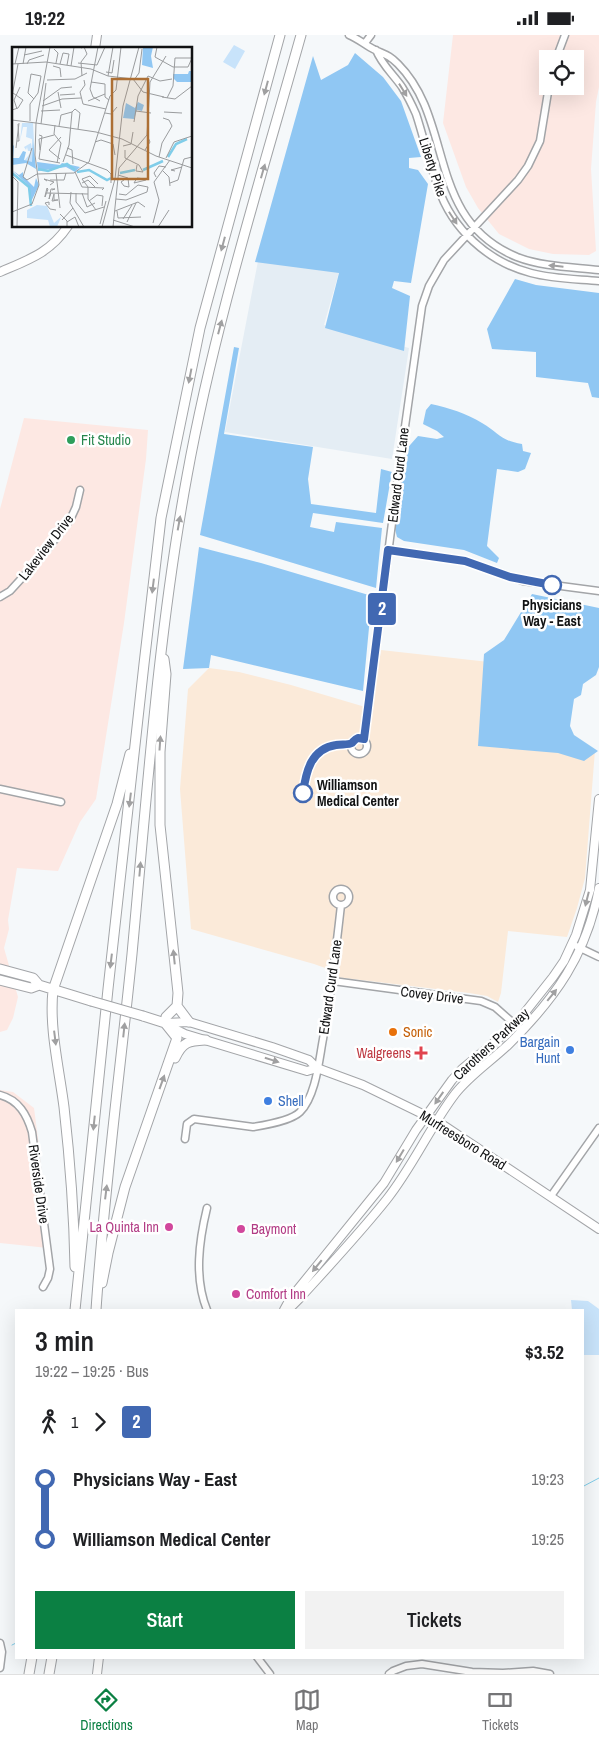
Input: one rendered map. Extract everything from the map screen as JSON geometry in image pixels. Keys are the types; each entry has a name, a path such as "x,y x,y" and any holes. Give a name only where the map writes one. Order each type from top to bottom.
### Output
{"highway":[{"path":"76,1308 108,989 161,518 200,328 279,38"},
{"path":"96,1309 101,1234 132,958 162,643 175,546 187,473 216,342 300,39"},
{"path":"96,1309 125,1187 177,1038 164,1023 166,1017 177,1006 178,993 160,825 160,752 166,674 162,643"},
{"path":"76,1308 74,1219 64,1107 51,1009 53,990 117,803 130,756 134,718 144,664"},
{"name":"Murfreesboro Road","path":"0,969 33,978 39,985 53,990 164,1023"},
{"name":"Murfreesboro Road","path":"0,980 31,988 39,985"},
{"path":"177,1006 189,1022"},
{"path":"168,1066 184,1044 191,1041 206,1040"},
{"path":"29,1674 32,1659"},
{"path":"49,1674 52,1659"}],"main road":[{"path":"0,272 47,249 67,227"},
{"name":"Carothers Parkway","path":"286,1309 290,1299 384,1183 426,1115 462,1069 515,1025 553,977 573,944 584,915 590,890 599,799"},
{"name":"Carothers Parkway","path":"287,1309 300,1299 387,1199 463,1084 521,1031 557,988 581,948 592,921 599,888"},
{"name":"Murfreesboro Road","path":"164,1023 189,1022 310,1060 317,1068 363,1085 437,1121 599,1229"},
{"name":"Murfreesboro Road","path":"164,1023 185,1034 307,1071 317,1068"},
{"path":"97,1674 99,1659"}],"street":[{"name":"Liberty Pike","path":"349,35 387,54 414,85 422,101 450,187 457,203 475,228 492,243 517,257 546,265 599,270"},
{"path":"365,43 371,35"},
{"path":"559,50 565,35"},
{"name":"Liberty Pike","path":"376,50 380,61 402,87 410,102 442,198 458,225 467,235 482,249 522,271 550,277 599,281"},
{"name":"Edward Curd Lane","path":"364,739 422,307 429,286 439,268 518,180 528,166 540,141 548,95"},
{"path":"429,158 440,155"},
{"name":"Lakeview Drive","path":"0,597 10,591 42,556 70,521 80,490"},
{"path":"388,550 465,561 524,581 599,591"},
{"path":"0,789 60,802"},
{"name":"Edward Curd Lane","path":"185,1139 187,1124 194,1119 253,1127 278,1122 298,1113 308,1099 317,1068 333,981 341,905"},
{"path":"573,944 599,957"},
{"name":"Covey Drive","path":"333,981 481,1001 495,1007 521,1031"},
{"name":"Riverside Drive","path":"0,1095 19,1105 30,1123 50,1269 43,1287"},
{"path":"551,1197 599,1127"},
{"path":"207,1208 199,1245 199,1268 203,1295 208,1309"},
{"path":"347,1228 356,1235"},
{"path":"0,1643 2,1652 0,1668"},
{"path":"259,1659 270,1674"},
{"path":"389,1674 406,1666 422,1664 472,1672 503,1673 533,1671 550,1674"}],"shaded area":[{"path":"453,35 599,35 599,87 596,102 591,169 596,251 589,255 553,254 529,249 499,234 478,208 466,187 443,123"},
{"path":"234,45 245,51 235,69 223,62"},
{"path":"355,53 383,77 401,101 421,157 409,158 409,168 418,170 428,184 411,283 394,281 392,288 410,296 404,351 325,328 339,273 255,262 313,56 321,80 348,65"},
{"path":"258,261 339,272 324,325 409,348 392,459 225,432"},
{"path":"515,279 536,285 599,293 599,398 592,397 588,383 536,377 536,352 492,349 487,329"},
{"path":"234,347 239,348 224,434 313,447 308,479 311,504 376,513 381,469 392,472 383,523 313,513 310,527 334,532 336,522 382,528 376,588 200,535"},
{"path":"431,404 470,416 505,439 522,444 523,451 531,453 525,469 518,472 497,469 487,546 499,558 497,563 464,550 404,541 397,537 395,529 403,453 418,436 437,439 444,437 423,424 426,410"},
{"path":"24,418 148,430 146,459 124,623 96,799 80,822 58,871 17,868 8,920 9,929 4,948 18,997 13,1018 7,1030 0,1032 0,509"},
{"path":"199,547 261,563 372,596 363,691 211,655 209,668 183,669"},
{"path":"532,594 599,608 599,667 596,675 583,684 581,695 574,699 570,726 574,735 598,751 584,761 558,753 478,746 484,654 504,640"},
{"name":"Williamson Medical Center","path":"381,650 489,662 481,738 595,750 585,878 567,937 508,931 501,993 498,1002 487,996 469,993 336,977 328,969 314,964 191,929 180,789 188,689 209,668 239,672 291,685 372,709"},
{"path":"0,1090 13,1092 34,1108 48,1248 0,1243"},
{"path":"571,1300 588,1301 599,1309 599,1355 584,1355 584,1309 572,1309"}],"waterway":[{"path":"584,1486 599,1478"}],"bus line":[{"name":"2","path":"303,793 308,767 314,757 323,749 335,745 352,744 358,738 364,739 388,550 451,558 480,565 524,581 552,585"}],"place":[{"name":"Fit Studio","path":"71,440"},
{"name":"Physicians Way - East","path":"552,585"},
{"name":"Williamson Medical Center","path":"303,793"},
{"name":"Sonic","path":"393,1032"},
{"name":"Bargain Hunt","path":"570,1050"},
{"name":"Walgreens","path":"421,1053"},
{"name":"Shell","path":"268,1101"},
{"name":"La Quinta Inn","path":"169,1227"},
{"name":"Baymont","path":"241,1229"},
{"name":"Comfort Inn","path":"236,1294"}]}
